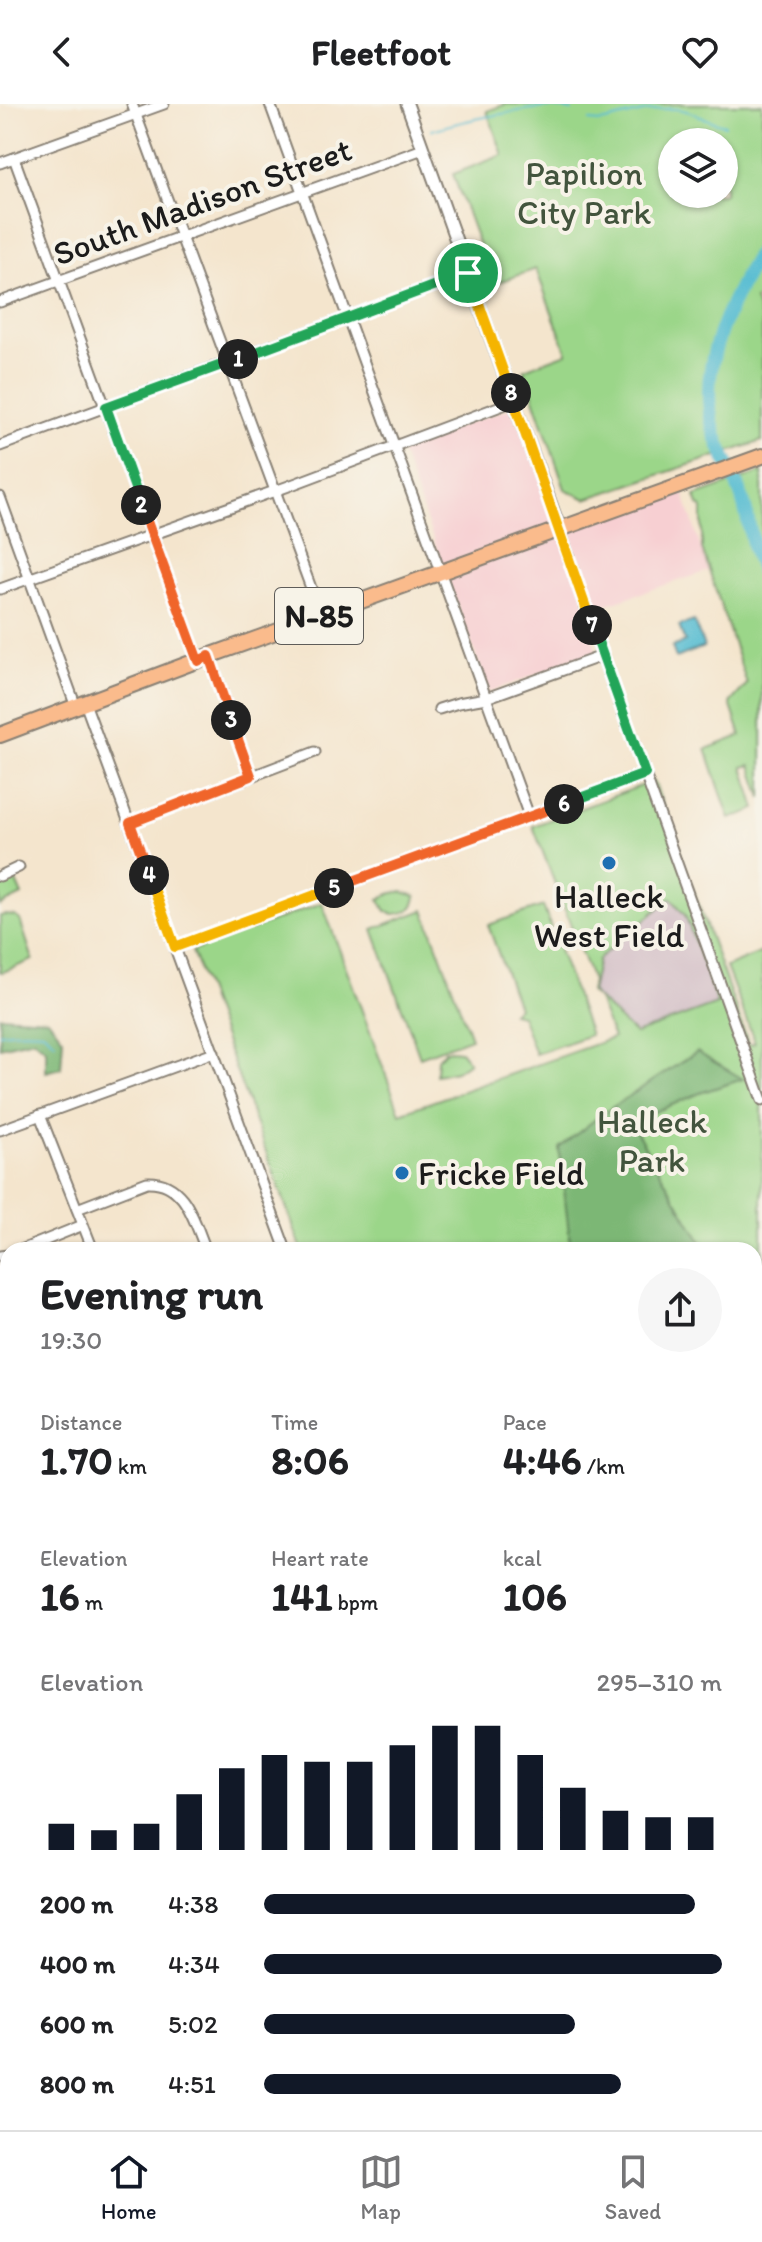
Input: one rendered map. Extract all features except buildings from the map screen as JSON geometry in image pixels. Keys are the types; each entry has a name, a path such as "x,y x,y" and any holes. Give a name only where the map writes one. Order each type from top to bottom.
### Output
{"main road":[{"name":"N-85","path":"0,735 203,658 761,456"}],"street":[{"path":"0,163 134,109 164,104"},
{"path":"270,104 529,816"},
{"path":"407,104 762,1100"},
{"path":"134,109 321,615"},
{"name":"South Madison Street","path":"0,302 423,149"},
{"path":"14,158 152,534 251,776"},
{"path":"0,446 468,273"},
{"path":"0,589 275,491 514,401"},
{"path":"0,497 80,705 130,823 283,1242"},
{"path":"439,709 486,698 602,656"},
{"path":"130,823 315,752"},
{"path":"175,947 645,774"},
{"path":"0,876 19,867"},
{"path":"0,1130 214,1052"},
{"path":"40,1115 90,1242"},
{"path":"77,1209 147,1182 167,1184 185,1201 203,1242"},
{"path":"41,1242 83,1225"}],"shaded area":[{"path":"519,405 565,531 682,488 708,571 583,612 597,652 489,692 400,448"},
{"path":"671,898 685,915 717,1004 635,1034 591,992 598,959"}],"green space":[{"name":"Papilion City Park","path":"506,104 762,104 762,297 755,300 762,321 762,441 586,499 565,489 524,369 567,353 536,269 493,284 453,174 503,155 487,111"},
{"path":"762,472 762,798 751,765 743,767 756,809 730,819 706,749 741,736 730,703 747,684 702,549 702,508 695,496"},
{"name":"Halleck Park","path":"654,781 749,1045 755,1043 726,967 762,952 762,1242 299,1242 192,951 322,903 400,1113 613,1038 598,1000 590,992 592,981 533,826","holes":["671,898 685,915 717,1004 635,1034 591,992 598,959"]},
{"path":"14,877 22,895 0,906 0,883"},
{"path":"403,892 416,896 411,908 396,914 386,911 379,899"},
{"path":"543,906 590,1035 535,1054 521,1015 512,1013 518,1007 488,925"},
{"path":"424,910 471,1038 420,1057 373,929"},
{"path":"0,916 20,920 33,960 0,972"},
{"path":"0,1016 48,1019 63,1038 61,1068 46,1072 46,1049 34,1039 0,1047"},
{"path":"450,1050 460,1051 469,1062 456,1071 436,1075 437,1059"},
{"path":"697,1052 743,1079 650,1114 637,1133 701,1242 570,1242 559,1148 602,1114"}],"water":[{"path":"694,621 704,647 676,658 672,647 685,642 679,626"}],"waterway":[{"path":"432,130 528,109 572,111"},
{"path":"589,121 600,122 648,111 676,109 725,125"},
{"path":"762,247 720,333 713,356 709,403 713,427 743,499 762,572"},
{"path":"0,1033 43,1032 55,1042"}],"place":[{"name":"Halleck West Field","path":"609,863"},
{"name":"Fricke Field","path":"402,1173"}],"route":[{"path":"468,273 645,774 175,947 130,823 251,776 209,656 198,661 106,407 468,273"}]}
